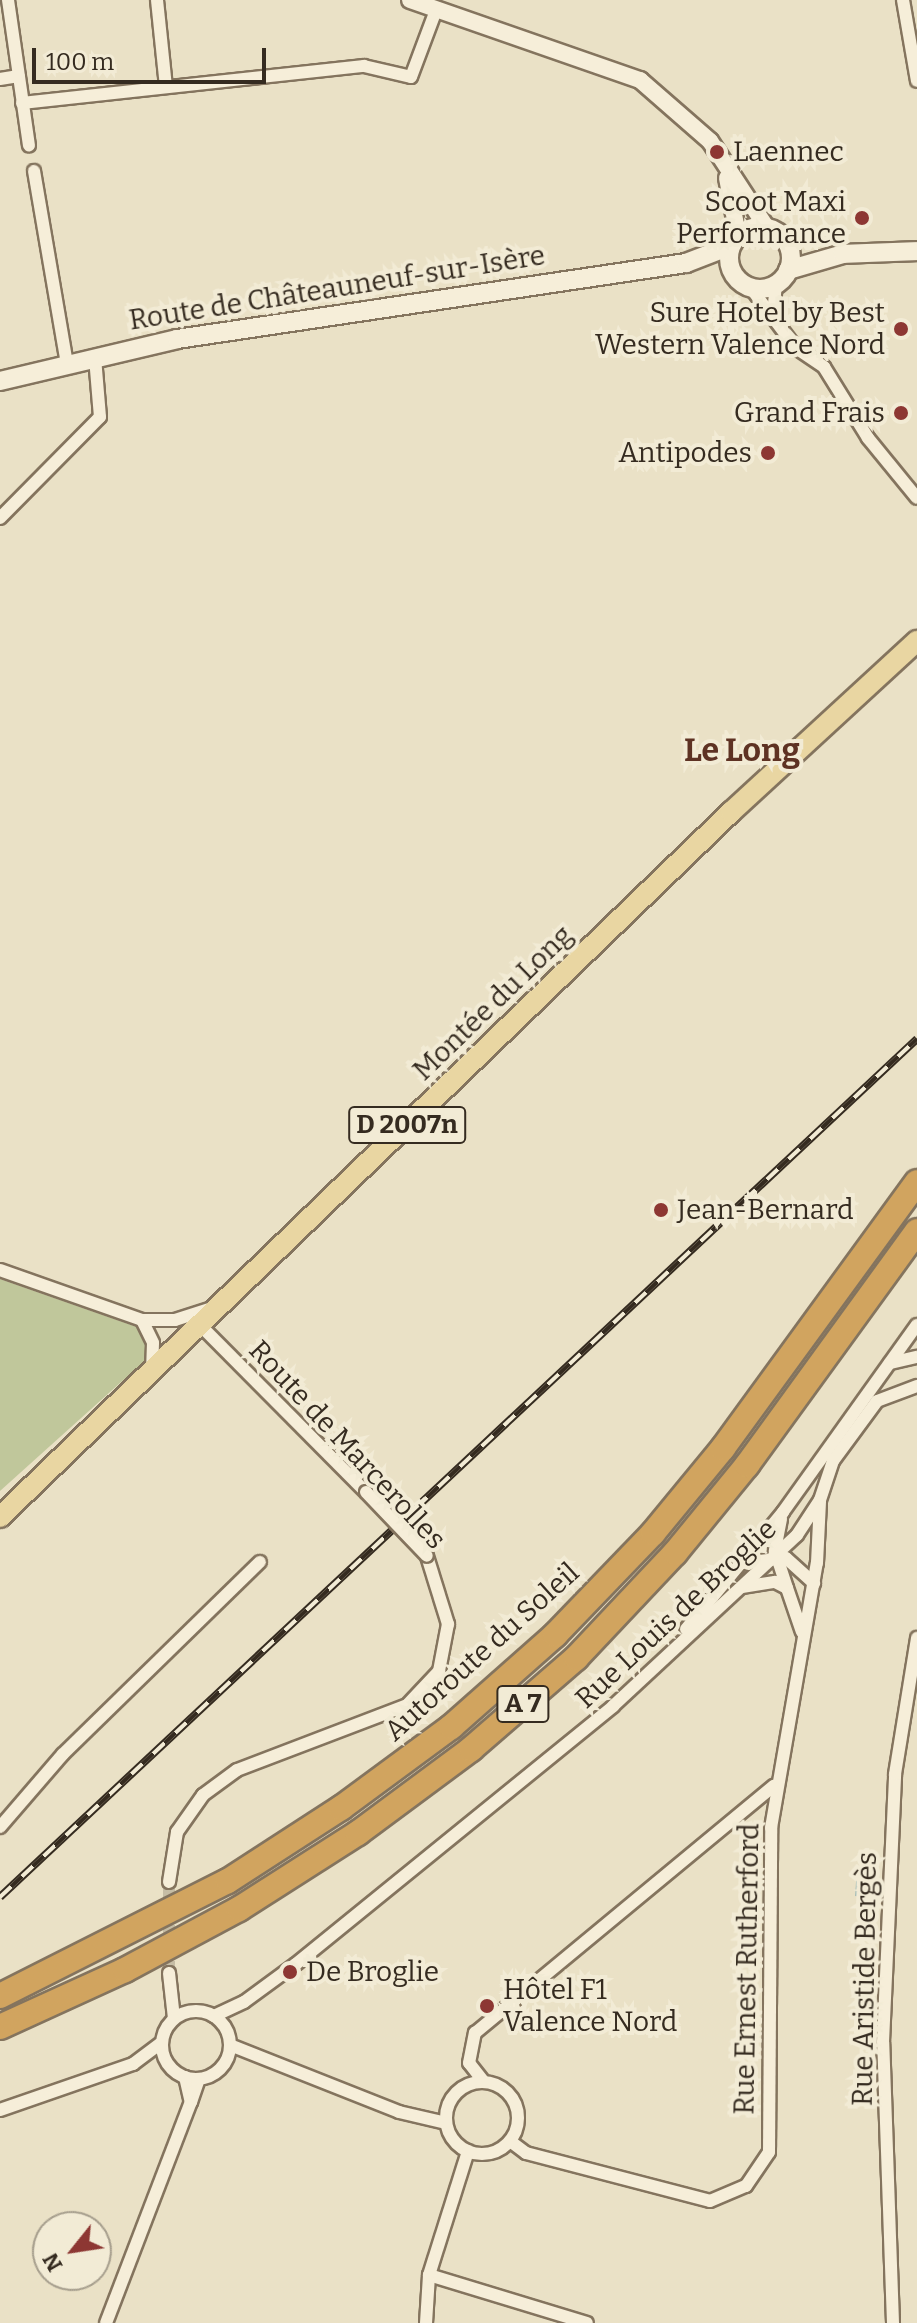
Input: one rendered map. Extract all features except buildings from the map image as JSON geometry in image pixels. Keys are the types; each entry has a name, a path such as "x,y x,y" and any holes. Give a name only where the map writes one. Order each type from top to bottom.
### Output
{"highway":[{"name":"Autoroute du Soleil","path":"0,1996 228,1881 341,1808 451,1727 544,1645 653,1533 713,1460 917,1182"},
{"name":"A 7","path":"0,2027 125,1970 239,1909 358,1833 471,1749 576,1658 675,1553 747,1465 917,1231"}],"main road":[{"path":"843,254 750,287 733,273 734,241 767,228 787,243 843,254 917,251"},
{"name":"Route de Châteauneuf-sur-Isère","path":"0,381 95,357 232,329 686,263 734,241"},
{"path":"782,277 787,243"},
{"name":"Route de Châteauneuf-sur-Isère","path":"686,263 733,273"},
{"name":"Montée du Long","path":"839,709 917,626"},
{"name":"Montée du Long","path":"4,1510 839,709 917,641"}],"street":[{"path":"8,0 29,145"},
{"path":"157,0 166,87"},
{"path":"410,0 640,80 694,123 767,228"},
{"path":"903,0 917,81"},
{"path":"22,103 364,66 411,77 436,10"},
{"path":"0,79 19,76"},
{"path":"724,165 734,241"},
{"path":"34,171 67,364"},
{"path":"773,313 782,277"},
{"path":"750,287 773,313 796,348 824,367 868,438 917,498"},
{"path":"0,518 100,417 95,357"},
{"path":"0,1270 142,1320 186,1317 222,1303"},
{"path":"142,1320 153,1343 152,1371"},
{"name":"Route de Marcerolles","path":"169,1882 177,1832 203,1795 237,1770 407,1705 439,1671 448,1624 427,1556 200,1325"},
{"path":"667,1657 674,1643 783,1512 917,1325"},
{"path":"890,1363 917,1357"},
{"name":"Rue Louis de Broglie","path":"214,2016 244,2002 552,1760 667,1657 739,1587 776,1556 820,1500 833,1461 877,1401 917,1386"},
{"name":"Rue Ernest Rutherford","path":"510,2141 526,2153 710,2201 746,2186 769,2152 774,1786 814,1583 820,1500"},
{"path":"783,1512 776,1556 796,1604 803,1642"},
{"path":"742,1563 776,1556 800,1567 814,1583"},
{"path":"0,1827 63,1754 260,1562"},
{"path":"739,1587 775,1582 787,1588"},
{"name":"Rue Aristide Bergès","path":"893,2323 883,2042 895,1774 917,1638"},
{"path":"484,2082 455,2093 446,2123 453,2140 468,2151 484,2154 510,2141 517,2126 512,2098 484,2082 469,2063 475,2033 774,1786"},
{"path":"133,2064 161,2043 174,2018 169,1973"},
{"path":"173,1990 188,2011"},
{"name":"Rue Louis de Broglie","path":"226,2028 244,2002"},
{"path":"161,2043 165,2061 185,2077 199,2079 215,2073 227,2060 230,2045 226,2028 214,2016 188,2011 174,2018"},
{"path":"230,2045 399,2112 446,2123"},
{"path":"227,2060 262,2058"},
{"path":"0,2110 133,2064 165,2061"},
{"path":"185,2077 191,2102"},
{"path":"106,2323 199,2079"},
{"path":"426,2323 429,2275 468,2151"},
{"path":"429,2275 587,2323"}],"green space":[{"path":"0,1279 137,1327 150,1356 0,1491"}],"water":[{"path":"857,1869 872,1870 870,1898 855,1896"}],"tunnel":[{"path":"169,1882 169,1973"}],"railway":[{"path":"0,1897 917,1039"}],"place":[{"name":"Laennec","path":"717,152"},
{"name":"Scoot Maxi Performance","path":"862,218"},
{"name":"Sure Hotel by Best Western Valence Nord","path":"901,329"},
{"name":"Grand Frais","path":"901,413"},
{"name":"Antipodes","path":"768,453"},
{"name":"Jean-Bernard","path":"661,1210"},
{"name":"De Broglie","path":"290,1972"},
{"name":"Hôtel F1 Valence Nord","path":"487,2006"}],"district":[{"name":"Le Long","path":"742,750"}]}
